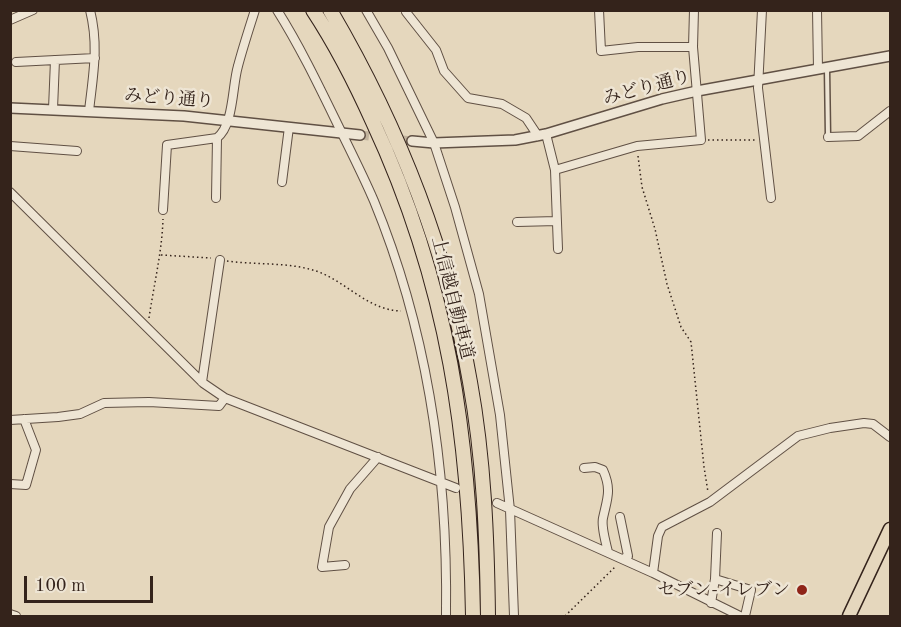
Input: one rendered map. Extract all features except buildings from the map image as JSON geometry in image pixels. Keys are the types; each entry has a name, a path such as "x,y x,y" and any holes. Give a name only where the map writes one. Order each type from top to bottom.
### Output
{"highway":[{"name":"上信越自動車道","path":"313,10 386,148 435,289 447,339 462,434 470,519 473,616"},
{"name":"上信越自動車道","path":"330,10 364,70 399,144 428,219 448,283 463,344 477,429 485,517 488,616"}],"main road":[{"path":"849,616 886,549 891,529"}],"street":[{"path":"14,16 33,10"},
{"path":"89,111 96,58 95,31 90,10"},
{"path":"164,210 167,145 218,138 224,133 237,68 255,10"},
{"path":"277,10 310,67 374,201 410,312 428,388 445,519 446,616"},
{"path":"366,10 388,48 434,143 456,207 479,294 500,415 510,510 514,616"},
{"path":"599,10 600,51 638,46 693,47"},
{"path":"555,170 637,146 701,140 693,47 694,10"},
{"path":"762,10 759,80 771,198"},
{"path":"817,10 823,68"},
{"path":"406,11 436,50 444,71 468,98 502,105 526,118 542,135 555,170 558,249"},
{"name":"みどり通り","path":"412,141 434,143 515,140 542,135 662,99 697,91 891,56"},
{"path":"16,62 96,58"},
{"path":"53,109 55,60"},
{"name":"みどり通り","path":"10,108 184,116 360,135"},
{"path":"828,137 858,136 891,111"},
{"path":"282,182 289,127"},
{"path":"216,198 218,138"},
{"path":"10,146 77,152"},
{"path":"10,192 202,382 225,398 456,488"},
{"path":"517,222 557,221"},
{"path":"202,382 220,260"},
{"path":"10,420 80,414 104,403 149,402 219,406 225,398"},
{"path":"10,484 26,485 36,450 24,419"},
{"path":"653,573 658,536 662,527 710,502 787,443 810,432 864,423 873,424 891,437"},
{"path":"345,565 322,567 329,527 350,489 378,457"},
{"path":"584,468 595,467 603,470 608,482 608,503 602,519 608,552"},
{"path":"497,503 608,552 740,616"},
{"path":"620,517 628,556 623,560"},
{"path":"711,603 716,579 717,532"},
{"path":"716,579 751,590 746,616"},
{"path":"10,614 16,616"}],"lane":[{"path":"823,68 828,137"}],"path":[{"path":"701,140 764,140"},
{"path":"637,146 642,187 655,229 667,284 681,327 691,342 704,467 710,502"},
{"path":"145,327 150,317 154,282 161,255 164,210"},
{"path":"161,255 202,256 220,260 297,267 318,272 377,306 410,312"},
{"path":"565,616 623,560"}],"tunnel":[{"path":"360,135 412,141"}],"place":[{"name":"セブン-イレブン","path":"802,590"}]}
